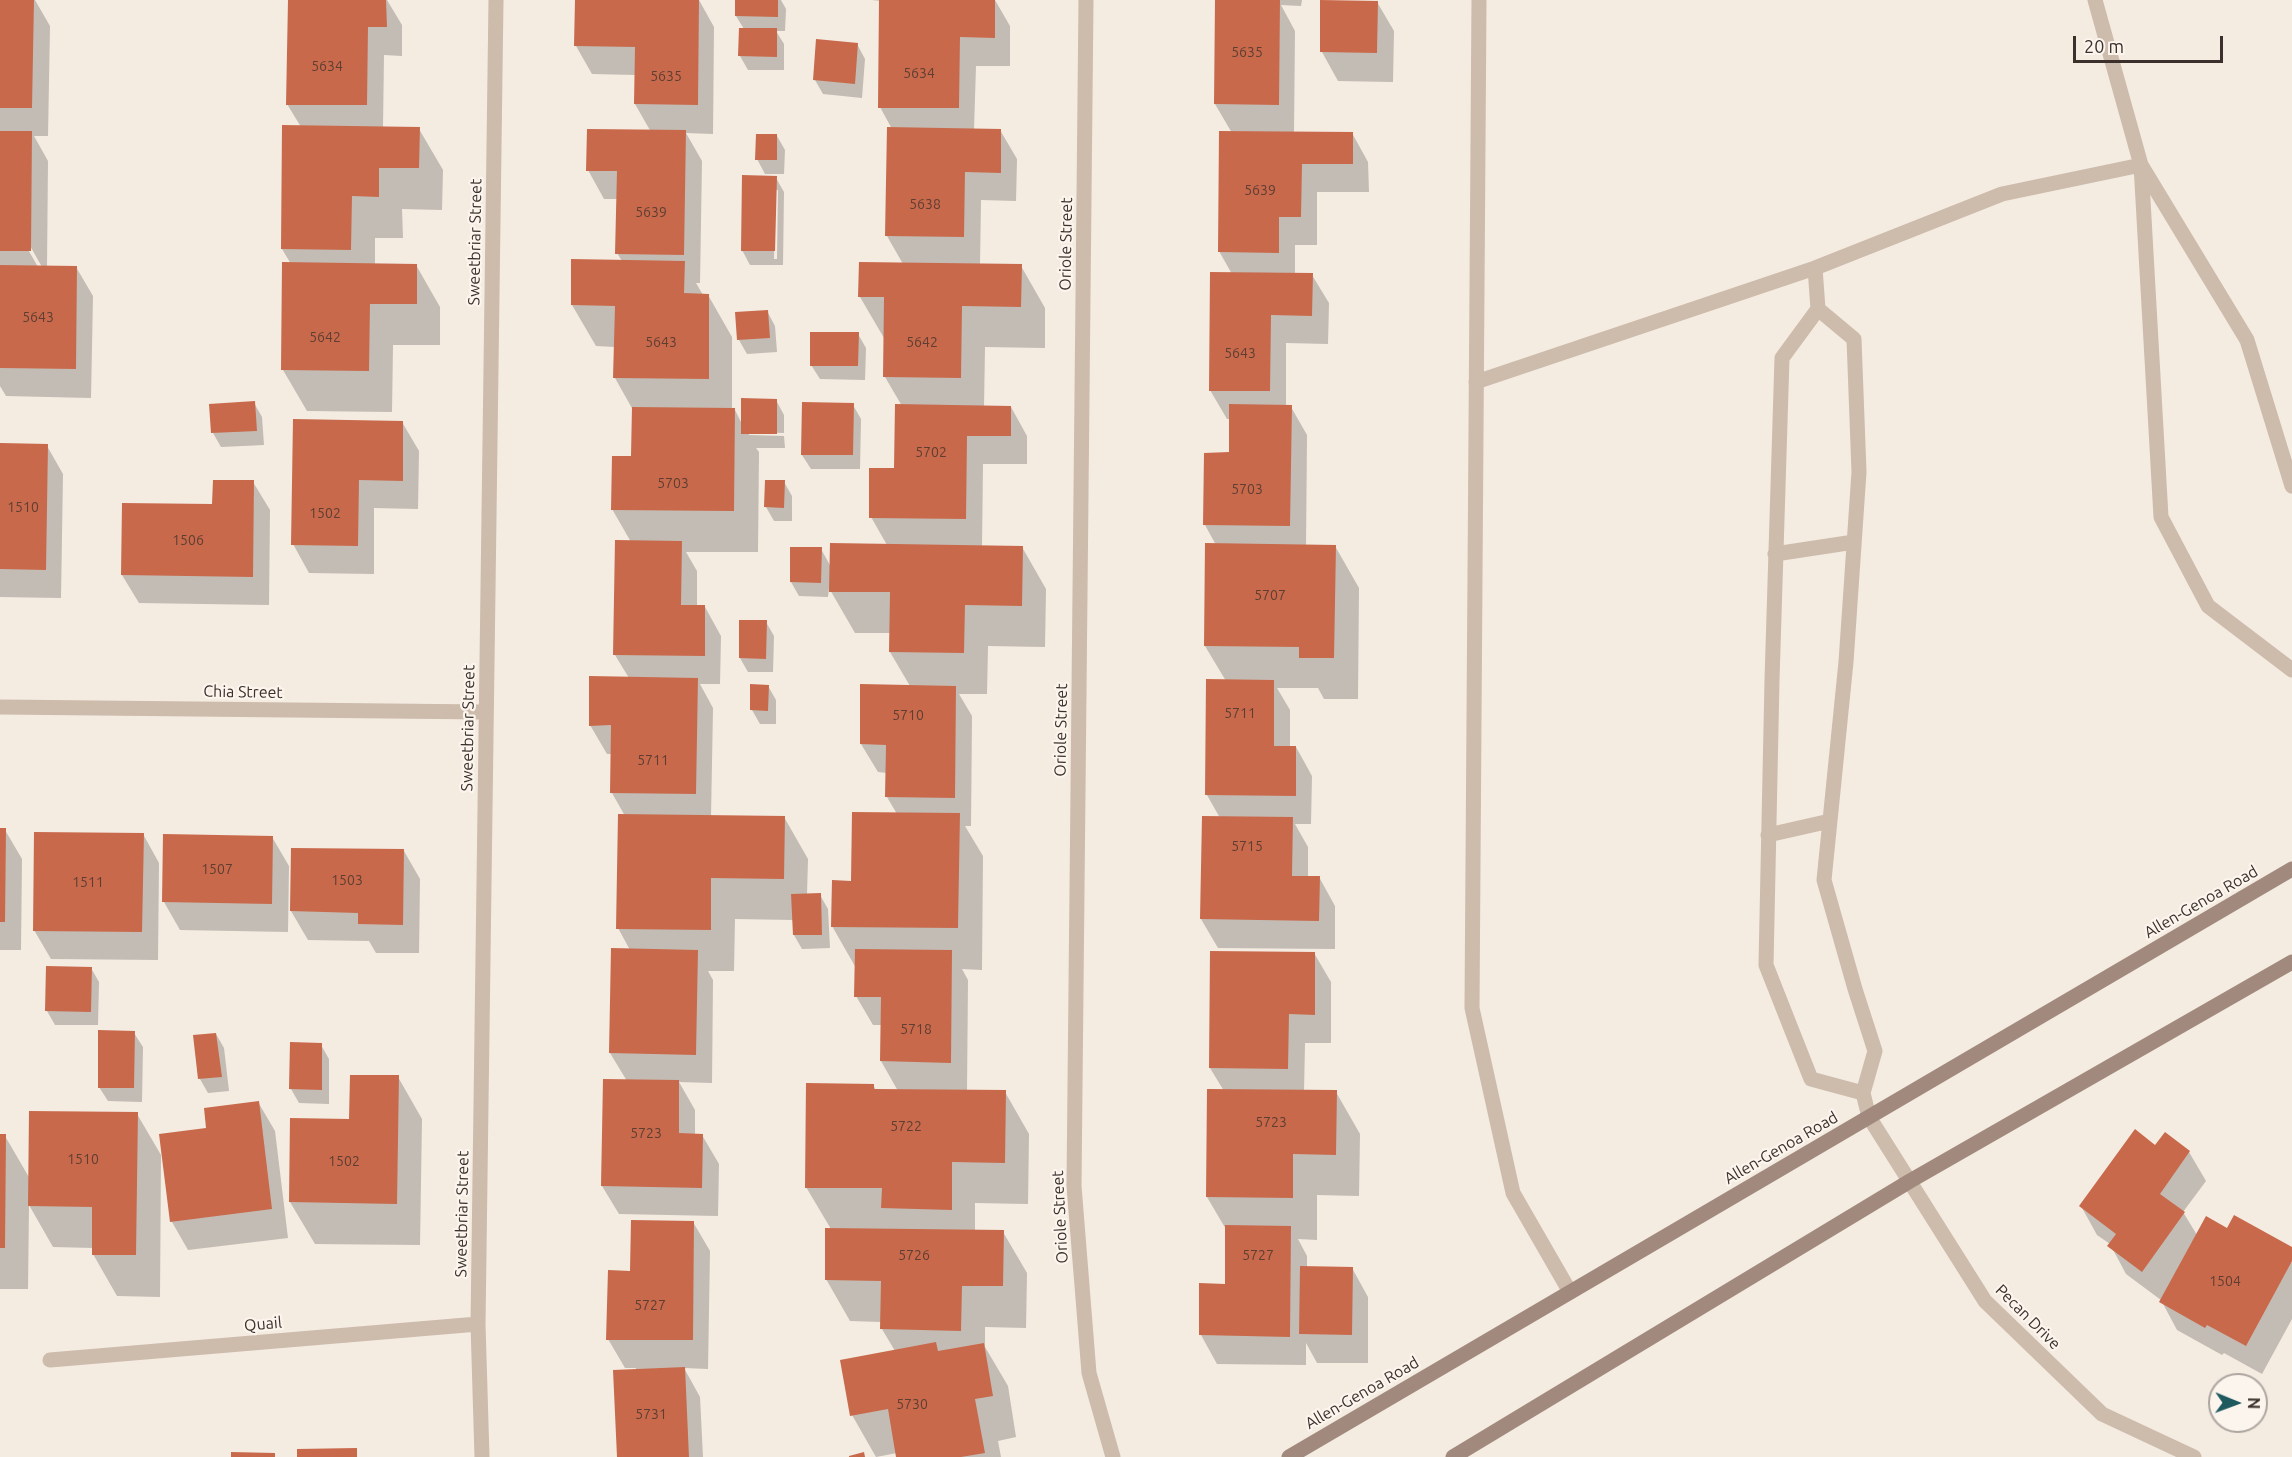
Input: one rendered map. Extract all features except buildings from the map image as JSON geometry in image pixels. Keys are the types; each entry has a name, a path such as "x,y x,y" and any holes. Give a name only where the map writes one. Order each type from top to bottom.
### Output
{"main road":[{"name":"Allen-Genoa Road","path":"1288,1457 2292,869"},
{"path":"1453,1457 1910,1181 2292,962"}],"street":[{"name":"Sweetbriar Street","path":"482,1457 478,1324 496,0"},
{"name":"Oriole Street","path":"1086,0 1074,1186 1089,1373 1113,1457"},
{"path":"1479,0 1472,1008 1513,1193 1570,1292"},
{"path":"2096,0 2141,165 2162,517 2208,606 2292,670"},
{"path":"1476,382 1815,268 2002,194 2141,165"},
{"path":"2141,165 2247,340 2292,486"},
{"path":"1815,268 1818,309 1782,358 1775,554 1766,966 1811,1079 1863,1093 1875,1051 1824,880 1859,472 1854,339 1818,309"},
{"path":"1775,554 1854,542"},
{"name":"Chia Street","path":"0,707 486,712"},
{"path":"1768,835 1830,821"},
{"name":"Pecan Drive","path":"1863,1093 1869,1117 1985,1301 2102,1414 2194,1457"},
{"name":"Quail","path":"50,1360 478,1324"}]}
